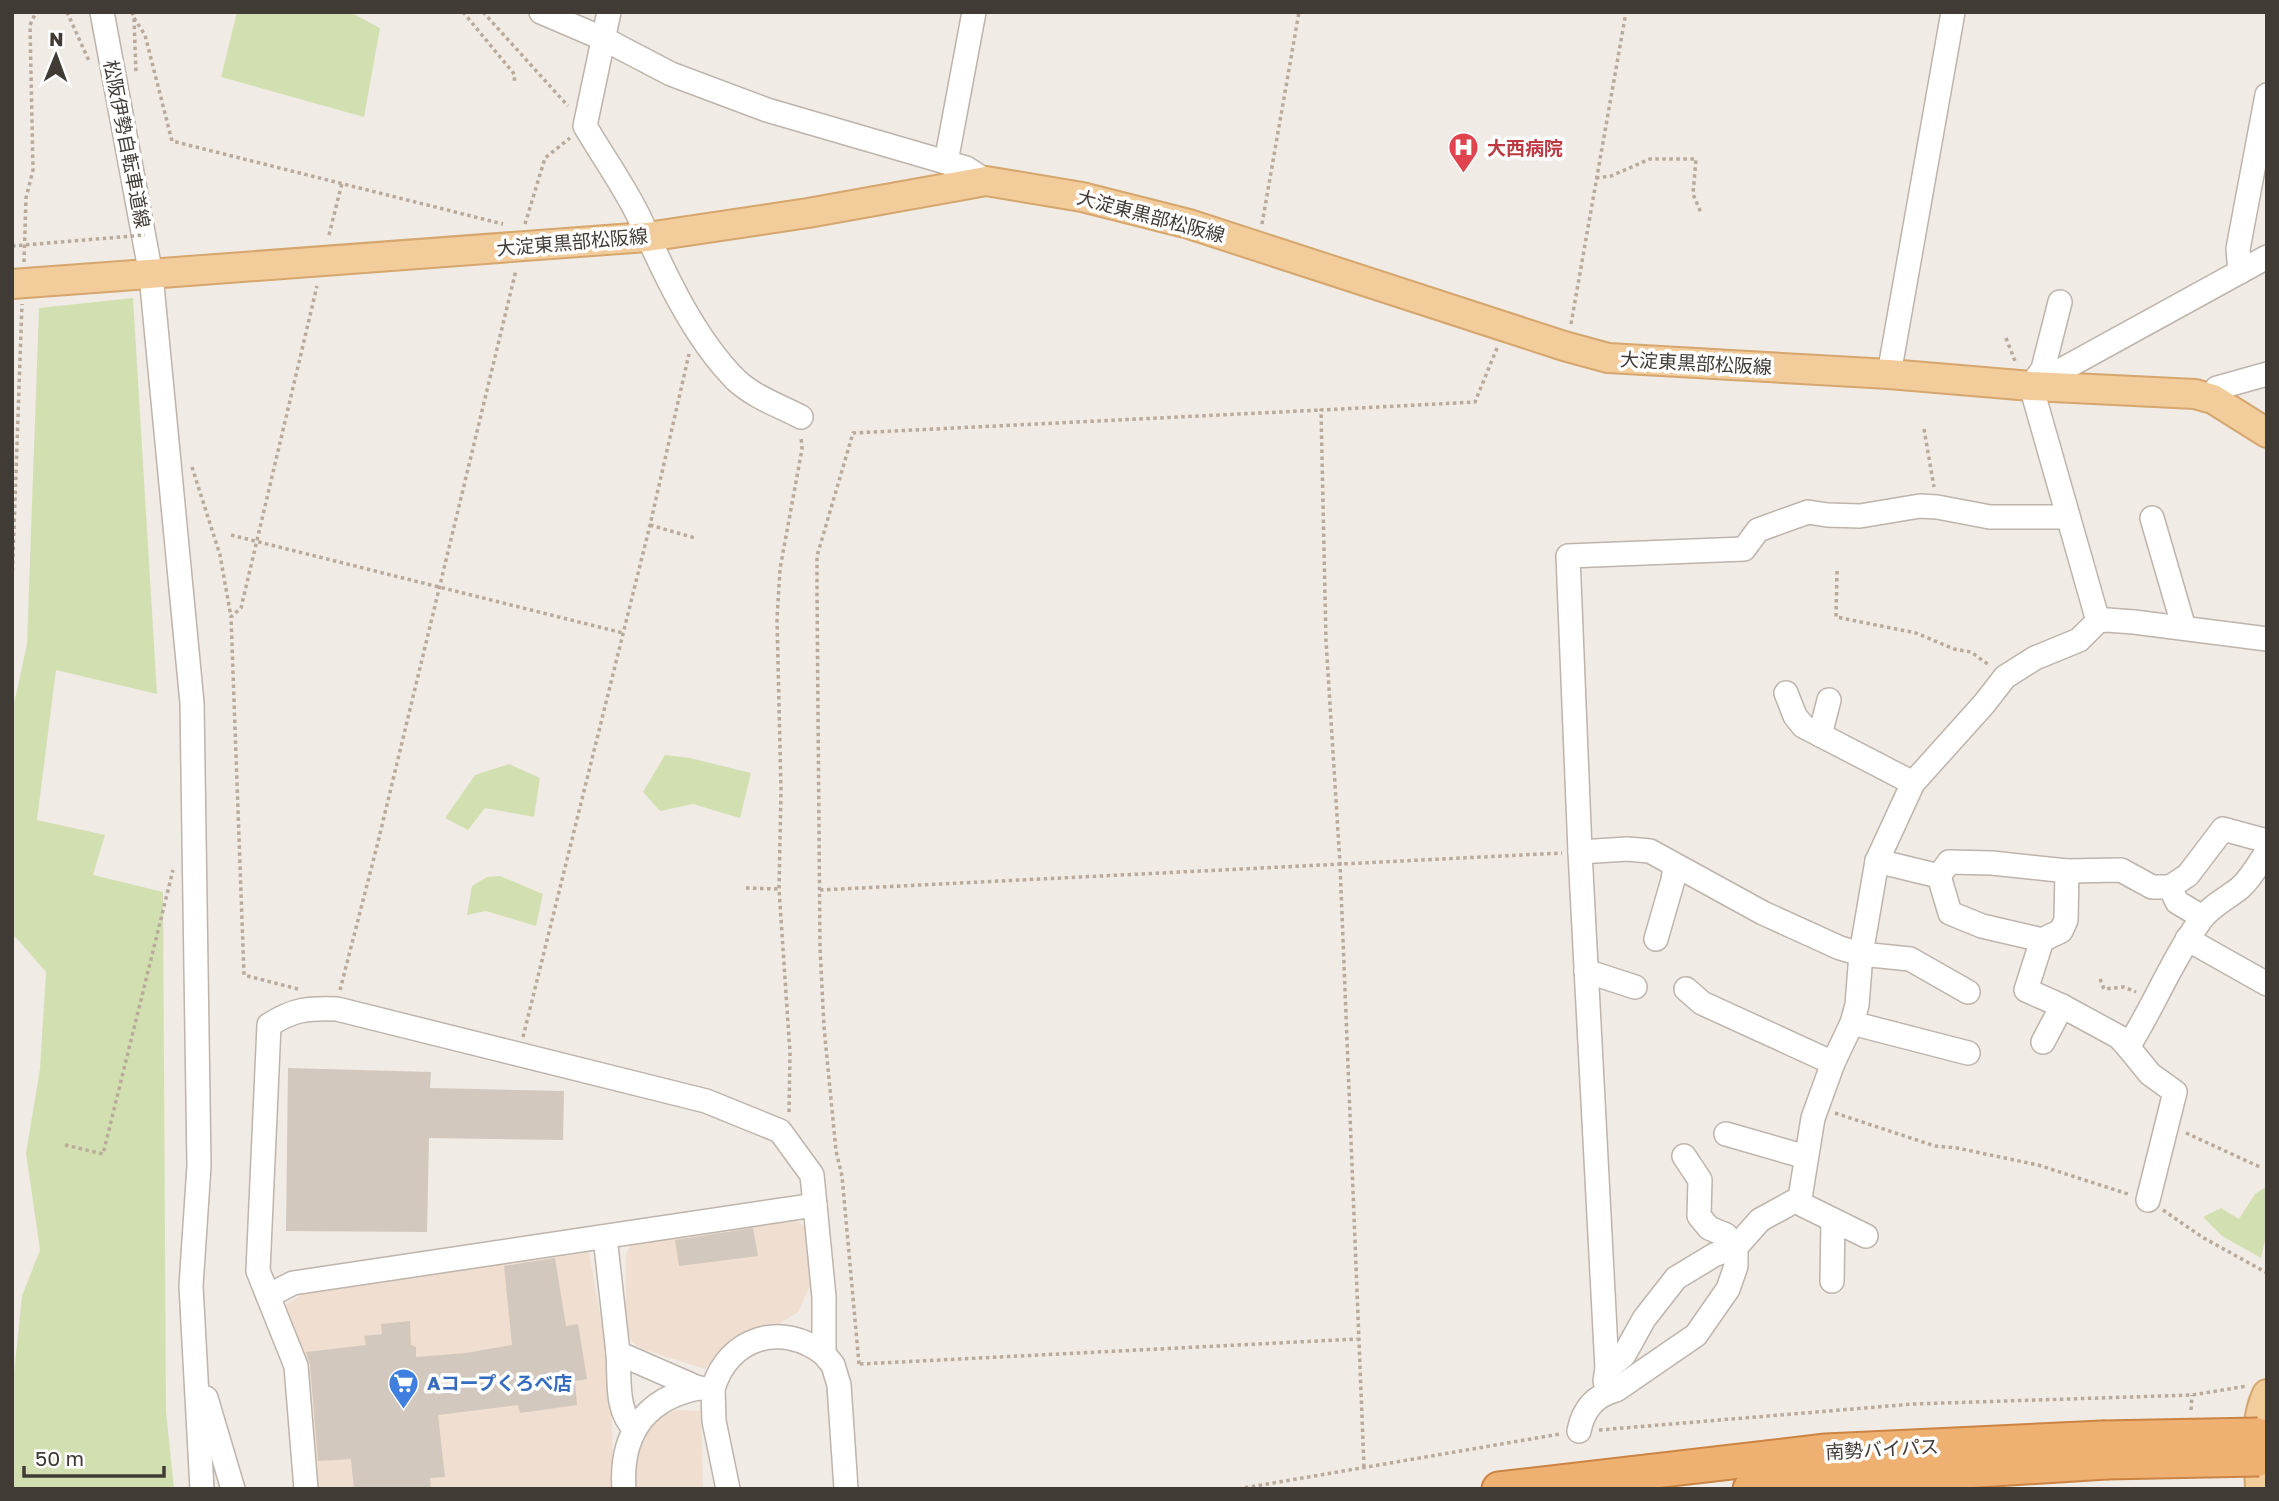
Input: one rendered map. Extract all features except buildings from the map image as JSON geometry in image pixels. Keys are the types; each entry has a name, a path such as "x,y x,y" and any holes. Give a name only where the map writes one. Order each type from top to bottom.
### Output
{"highway":[{"name":"南勢バイパス","path":"1499,1489 1826,1451 2104,1450 2262,1455"},
{"name":"南勢バイパス","path":"1751,1489 2104,1450"}],"main road":[{"name":"大淀東黒部松阪線","path":"12,284 143,275 516,241 647,237 808,213 986,181 1082,197 1189,224 1608,358 2195,394 2213,399 2267,433"},
{"path":"2262,1390 2262,1455"}],"street":[{"name":"松阪伊勢自転車道線","path":"102,12 145,235 143,275 166,416 194,739 198,1152 191,1286 194,1359"},
{"path":"541,12 604,38 671,74 767,110 966,168 986,181"},
{"path":"608,12 585,126 639,217 695,330 736,380 754,393 801,417"},
{"path":"946,162 974,12"},
{"path":"1889,374 1953,12"},
{"path":"2240,272 2238,249 2267,95"},
{"path":"2031,386 2267,257"},
{"path":"2031,386 2043,369 2060,302"},
{"path":"2213,399 2217,388 2267,374"},
{"path":"2031,386 2098,621"},
{"path":"1602,1394 1607,1369 1580,852 1568,556 1744,549 1758,530 1808,512 1827,516 1860,516 1920,506 1990,517 2068,517"},
{"path":"2152,518 2184,628"},
{"path":"1866,1236 1802,1205 1800,1198 1817,1107 1857,1005 1861,954 1877,861 1913,783 2005,677 2035,658 2078,640 2098,621 2184,628 2267,639"},
{"path":"1786,693 1795,716 1803,726 1913,783"},
{"path":"1820,735 1829,700"},
{"path":"1939,876 1949,862 1992,863 2067,871 2121,870 2152,887 2170,887 2188,875 2223,829 2267,841"},
{"path":"1580,852 1627,849 1650,851 1763,913 1840,948 1861,954 1910,959 1968,992"},
{"path":"2128,1047 2148,1015 2153,1000 2187,939 2202,917 2244,884 2267,852"},
{"path":"1877,861 1939,876"},
{"path":"1656,939 1675,866"},
{"path":"1939,876 1950,913 1983,926 2042,940 2061,930 2066,920 2067,871"},
{"path":"2170,887 2177,902 2202,917"},
{"path":"2187,939 2267,984"},
{"path":"2042,940 2026,990 2119,1037 2150,1074 2175,1092 2148,1200"},
{"path":"1586,971 1635,987"},
{"path":"1686,989 1702,1003 1833,1063"},
{"path":"2043,1042 2062,1006"},
{"path":"306,1489 296,1366 258,1271 269,1025 287,1014 308,1008 337,1009 706,1101 780,1131 812,1175 824,1297 824,1354"},
{"path":"1852,1023 1968,1053"},
{"path":"1726,1134 1806,1157"},
{"path":"1579,1431 1582,1415 1602,1394 1616,1390 1696,1335 1728,1289 1736,1266 1736,1247 1726,1235 1709,1228 1699,1216 1700,1180 1684,1156"},
{"path":"1607,1369 1624,1355 1644,1319 1676,1278 1714,1255 1736,1247 1760,1220 1800,1198"},
{"path":"268,1296 293,1283 815,1205"},
{"path":"1832,1281 1833,1220"},
{"path":"605,1237 622,1410 635,1429"},
{"path":"624,1489 625,1453 635,1429 653,1408 680,1392 706,1389 724,1362 737,1350 758,1340 782,1337 797,1338 810,1344 833,1365 839,1385 846,1489"},
{"path":"618,1353 706,1389"},
{"path":"194,1359 202,1489"},
{"path":"194,1359 233,1489"},
{"path":"706,1389 728,1489"}],"path":[{"path":"483,12 585,126 545,158 526,223 516,241"},
{"path":"1258,246 1299,12"},
{"path":"1564,346 1569,332 1626,12"},
{"path":"466,13 515,75 514,82"},
{"path":"135,18 145,35 172,141 510,226 516,241 517,266 377,846 338,995 337,1009"},
{"path":"1596,178 1611,176 1650,159 1696,159 1693,194 1701,213"},
{"path":"329,234 342,183"},
{"path":"12,246 145,235"},
{"path":"230,617 241,608 317,286"},
{"path":"1357,1339 859,1364 842,1176 836,1151 824,1027 817,556 853,433 1475,402 1505,327"},
{"path":"519,1056 624,634 695,330"},
{"path":"1321,410 1326,640 1340,864 1364,1466"},
{"path":"780,1131 790,1108 790,1053 779,889 781,791 777,619 780,569 802,449 801,417"},
{"path":"1924,429 1937,507"},
{"path":"190,461 220,555 230,617 244,975 322,996 337,1009"},
{"path":"650,526 695,538"},
{"path":"231,535 624,634"},
{"path":"1836,571 1836,617 1916,633 1954,649 1971,652 2005,677"},
{"path":"820,890 1580,852"},
{"path":"65,1145 103,1154 173,868"},
{"path":"746,888 779,889"},
{"path":"2100,979 2104,989 2124,987 2153,1000"},
{"path":"1817,1107 1935,1146 2038,1165 2148,1200 2202,1237 2267,1273"},
{"path":"2168,1125 2262,1168"},
{"path":"1238,1489 1579,1431 1913,1404 2192,1395 2262,1390"}],"shaded area":[{"path":"795,1219 805,1227 810,1286 798,1312 772,1328 743,1333 705,1369 642,1349 632,1342 626,1328 626,1254 632,1243"},
{"path":"589,1252 610,1372 614,1489 311,1489 298,1351 285,1305 306,1292"},
{"path":"677,1410 701,1411 703,1489 634,1489 638,1449 648,1429 661,1417"}],"green space":[{"path":"237,12 350,12 380,28 364,117 221,77"},
{"path":"133,298 157,694 56,670 37,820 105,835 93,875 163,892 166,1411 174,1489 12,1489 12,1393 22,1296 40,1250 26,1153 40,1069 46,972 12,933 12,713 27,644 39,308"},
{"path":"665,755 690,758 751,773 740,818 693,804 660,811 643,792"},
{"path":"509,764 540,778 534,817 485,808 468,830 445,818 475,775"},
{"path":"500,876 543,894 536,926 486,911 467,915 472,886 487,877"},
{"path":"2267,1186 2267,1232 2261,1258 2222,1236 2203,1217 2221,1208 2239,1219 2255,1194"}],"place":[{"name":"大西病院","path":"1464,175"},
{"name":"Aコープくろべ店","path":"404,1410"}]}
